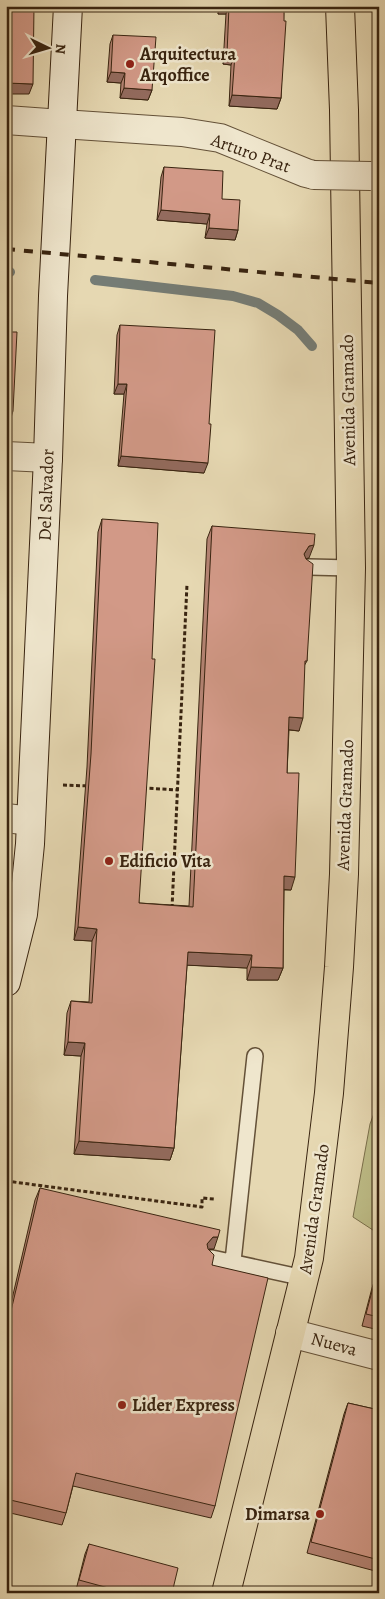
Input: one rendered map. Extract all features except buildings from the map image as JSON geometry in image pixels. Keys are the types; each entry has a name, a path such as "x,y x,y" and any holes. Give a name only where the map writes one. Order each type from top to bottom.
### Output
{"main road":[{"name":"Del Salvador","path":"6,982 23,914 19,820 33,784 48,458 53,296 68,6"},
{"name":"Avenida Gramado","path":"226,1593 313,1235 329,1093 338,977 344,874 350,568 344,110 340,6"},
{"name":"Arturo Prat","path":"6,120 182,132 220,138 314,175 375,177"},
{"path":"6,456 48,458"},
{"name":"Nueva","path":"290,1333 379,1356"}],"lane":[{"path":"309,567 350,568"},
{"path":"233,1261 256,1056"},
{"path":"212,1258 233,1261 304,1278"}],"path":[{"path":"171,914 187,584"},
{"path":"33,784 91,786"},
{"path":"139,788 178,790"},
{"path":"6,1180 202,1208 202,1198 240,1202"}],"shaded area":[{"path":"379,1100 379,1234 353,1217 370,1124"}],"waterway":[{"path":"6,271 10,272"},
{"path":"95,280 233,296 258,303 298,330 312,346"}],"railway":[{"path":"6,249 379,283"}],"place":[{"name":"Arquitectura Arqoffice","path":"130,64"},
{"name":"Edificio Vita","path":"109,861"},
{"name":"Lider Express","path":"122,1405"},
{"name":"Dimarsa","path":"320,1514"}]}
